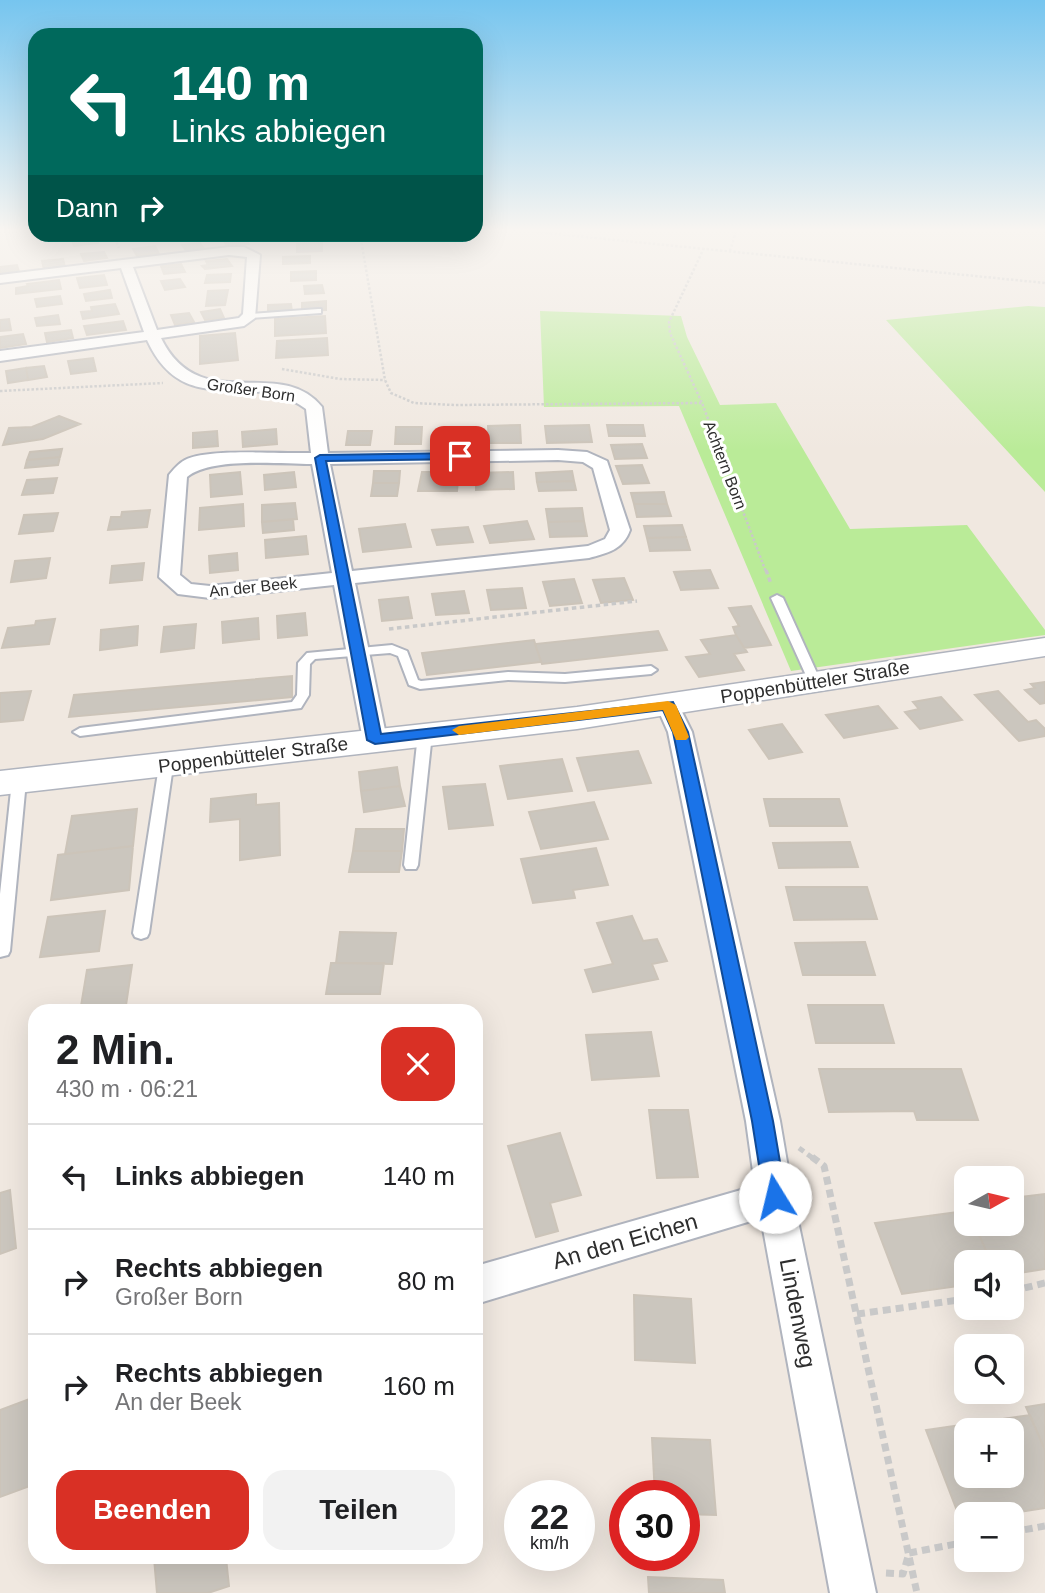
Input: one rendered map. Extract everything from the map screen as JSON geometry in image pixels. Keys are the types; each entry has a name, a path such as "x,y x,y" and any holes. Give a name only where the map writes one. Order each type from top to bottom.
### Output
{"main road":[{"name":"Poppenbütteler Straße","path":"9,782 166,766 668,705 1045,647"}],"street":[{"name":"Großer Born","path":"141,302 153,334 173,369 191,380 288,393 306,399 315,411 320,458 343,578 368,650 375,740"},
{"path":"0,356 237,324 249,316 250,302"},
{"name":"An der Beek","path":"534,454 587,457 599,462 603,469 620,530 618,538 612,544 589,552 203,592 185,590 169,577 178,475 186,466 215,460 320,458 534,454"},
{"name":"Lindenweg","path":"668,705 680,732 763,1121 775,1197 851,1582"},
{"name":"An den Eichen","path":"483,1282 775,1197"}],"lane":[{"path":"249,316 318,311"},
{"path":"776,598 815,682"},
{"path":"80,732 296,705 303,695 304,663 311,656 392,649 403,654 413,682 420,685 508,676 565,678 651,670"},
{"path":"411,865 425,734"},
{"path":"141,933 166,766"},
{"path":"2,951 9,782"}],"path":[{"path":"372,302 385,380 391,393 414,403 702,403"},
{"name":"Achtern Born","path":"678,302 669,322 670,333 702,403 776,598"},
{"path":"0,391 172,382"},
{"path":"368,650 376,631 637,601"},
{"path":"763,1121 824,1166 918,1593"},
{"path":"1024,1288 1045,1283"},
{"path":"857,1314 954,1301"},
{"path":"1024,1530 1045,1526"},
{"path":"909,1553 954,1544"},
{"path":"851,1582 903,1574 909,1553"}],"green space":[{"path":"1028,306 1045,307 1045,492 886,320"},
{"path":"540,311 681,316 687,337 720,405 776,403 850,529 967,525 1045,630 1045,635 791,671 679,406 544,407"}],"building":[{"path":"36,302 62,304 37,307"},
{"path":"206,302 226,302 225,305 206,306"},
{"path":"326,302 326,310 302,311 302,303"},
{"path":"115,304 119,314 83,319 81,312 92,311 91,307"},
{"path":"291,304 292,312 268,313 268,305"},
{"path":"220,309 224,318 205,320 201,312"},
{"path":"189,313 194,322 175,325 171,315"},
{"path":"58,315 60,324 37,326 35,318"},
{"path":"325,316 326,333 275,336 275,319"},
{"path":"9,319 11,330 0,331 0,320"},
{"path":"123,321 126,330 87,335 84,326"},
{"path":"71,330 73,338 47,342 45,333"},
{"path":"235,333 238,360 200,364 200,336"},
{"path":"23,334 26,344 0,348 0,337"},
{"path":"327,338 328,355 276,358 277,341"},
{"path":"93,358 96,371 71,374 68,361"},
{"path":"44,366 47,377 28,380 26,368"},
{"path":"26,368 28,380 8,383 6,371"},
{"path":"59,416 80,424 43,439 3,445 9,428 32,427"},
{"path":"520,425 521,443 489,443 488,426"},
{"path":"589,425 592,442 547,443 545,426"},
{"path":"607,425 643,425 645,436 609,436"},
{"path":"396,427 422,427 421,444 395,444"},
{"path":"276,429 277,444 243,447 242,432"},
{"path":"217,431 218,446 193,448 193,433"},
{"path":"348,431 372,431 370,445 346,445"},
{"path":"474,433 474,443 440,444 440,434"},
{"path":"642,444 647,458 615,459 611,445"},
{"path":"62,449 60,457 27,460 30,452"},
{"path":"60,457 58,465 25,468 27,460"},
{"path":"642,465 649,483 623,484 616,466"},
{"path":"374,471 400,471 399,483 373,483"},
{"path":"572,471 574,481 537,482 536,473"},
{"path":"240,472 242,494 211,497 210,475"},
{"path":"294,472 296,487 265,490 264,475"},
{"path":"422,472 459,472 457,491 418,491"},
{"path":"513,472 514,489 476,490 476,473"},
{"path":"57,478 53,493 22,495 27,480"},
{"path":"574,481 576,490 539,491 537,482"},
{"path":"373,483 399,483 397,496 371,496"},
{"path":"664,492 667,504 634,504 631,493"},
{"path":"295,503 297,519 262,522 262,505"},
{"path":"243,504 244,526 199,530 200,508"},
{"path":"634,504 667,504 671,516 637,517"},
{"path":"582,508 584,521 548,522 546,509"},
{"path":"150,510 147,527 108,530 111,517 121,517 122,512"},
{"path":"58,513 53,531 19,534 24,515"},
{"path":"293,519 294,530 263,533 262,522"},
{"path":"527,521 534,539 490,543 484,526"},
{"path":"584,521 587,536 550,537 548,522"},
{"path":"405,524 411,547 363,552 359,529"},
{"path":"682,525 686,537 647,538 644,526"},
{"path":"468,527 473,542 437,545 432,530"},
{"path":"306,536 308,554 266,558 265,540"},
{"path":"686,537 690,550 650,551 647,538"},
{"path":"237,553 238,570 210,573 209,556"},
{"path":"50,558 46,578 11,582 15,561"},
{"path":"144,563 142,580 110,583 112,566"},
{"path":"710,570 718,588 681,590 674,572"},
{"path":"624,578 633,600 601,603 593,580"},
{"path":"574,579 582,603 550,606 543,582"},
{"path":"522,588 526,608 491,610 487,590"},
{"path":"464,591 469,613 436,615 432,594"},
{"path":"408,597 412,618 382,621 379,600"},
{"path":"751,606 771,645 744,648 736,635 733,627 739,626 729,608"},
{"path":"305,613 307,635 278,638 277,616"},
{"path":"258,618 259,639 223,643 222,622"},
{"path":"55,619 49,644 2,648 8,628 35,625 36,621"},
{"path":"196,624 194,648 161,652 164,627"},
{"path":"138,626 137,645 100,650 101,630"},
{"path":"658,631 667,650 542,664 535,644"},
{"path":"736,635 747,652 734,654 744,670 699,677 686,657 710,654 701,640"},
{"path":"534,640 541,662 427,675 422,653"},
{"path":"292,676 292,697 69,717 74,695"},
{"path":"1045,682 1045,703 1040,704 1025,690 1035,688 1031,684"},
{"path":"31,691 23,720 0,722 0,693"},
{"path":"998,691 1028,722 1036,720 1045,729 1045,736 1019,741 975,695"},
{"path":"941,697 962,720 920,729 905,712 919,709 913,702"},
{"path":"878,706 897,728 844,738 826,715"},
{"path":"782,724 802,752 769,759 749,730"},
{"path":"638,751 651,783 588,791 577,758"},
{"path":"562,759 572,791 508,799 500,766"},
{"path":"397,767 400,786 361,791 359,772"},
{"path":"485,784 493,825 449,829 443,787"},
{"path":"400,786 405,806 364,812 361,791"},
{"path":"256,794 256,805 279,803 280,855 240,860 240,819 210,822 211,799"},
{"path":"764,799 839,799 847,826 770,826"},
{"path":"594,802 608,839 541,849 529,812"},
{"path":"137,809 133,846 65,854 72,816"},
{"path":"356,829 404,829 402,851 353,851"},
{"path":"850,842 858,867 779,868 773,843"},
{"path":"133,846 129,890 51,900 58,855"},
{"path":"596,848 608,885 573,890 575,898 533,903 521,859"},
{"path":"353,851 402,851 399,872 349,872"},
{"path":"786,887 867,887 877,919 794,920"},
{"path":"105,911 99,951 40,957 48,917"},
{"path":"632,916 643,941 657,939 667,961 652,964 658,979 593,992 585,970 613,964 597,923"},
{"path":"340,932 396,933 392,964 336,963"},
{"path":"865,942 875,975 803,975 795,943"},
{"path":"331,963 384,963 380,994 326,994"},
{"path":"132,965 126,1004 81,1004 87,970"},
{"path":"808,1005 883,1005 894,1043 816,1043"},
{"path":"651,1032 659,1076 592,1080 586,1035"},
{"path":"819,1069 961,1069 978,1120 917,1120 914,1111 829,1112"},
{"path":"649,1110 688,1110 698,1177 657,1178"},
{"path":"560,1133 581,1195 550,1203 558,1231 536,1237 508,1146"},
{"path":"10,1190 16,1248 0,1254 0,1193"},
{"path":"1045,1194 1045,1269 1024,1272 1024,1250 986,1250 980,1236 1024,1236 1024,1197"},
{"path":"954,1213 954,1236 980,1236 986,1250 954,1250 954,1287 902,1294 875,1223"},
{"path":"634,1295 691,1299 695,1363 635,1360"},
{"path":"28,1400 28,1487 0,1497 0,1410"},
{"path":"1045,1404 1045,1450 1026,1407"},
{"path":"1030,1415 1045,1450 1045,1508 1024,1511 1024,1502 954,1503 926,1430 954,1426 954,1488 1024,1488 1024,1418 1009,1418"},
{"path":"652,1438 710,1440 716,1515 700,1514 700,1480 654,1480"},
{"path":"155,1564 227,1564 229,1586 208,1593 157,1593"},
{"path":"648,1577 723,1580 725,1593 649,1593"}],"slow traffic":[{"path":"459,730 668,705 681,737"}],"route":[{"path":"460,456 337,460 320,458 375,740 577,718 668,705 680,732 763,1121 775,1197"}]}
